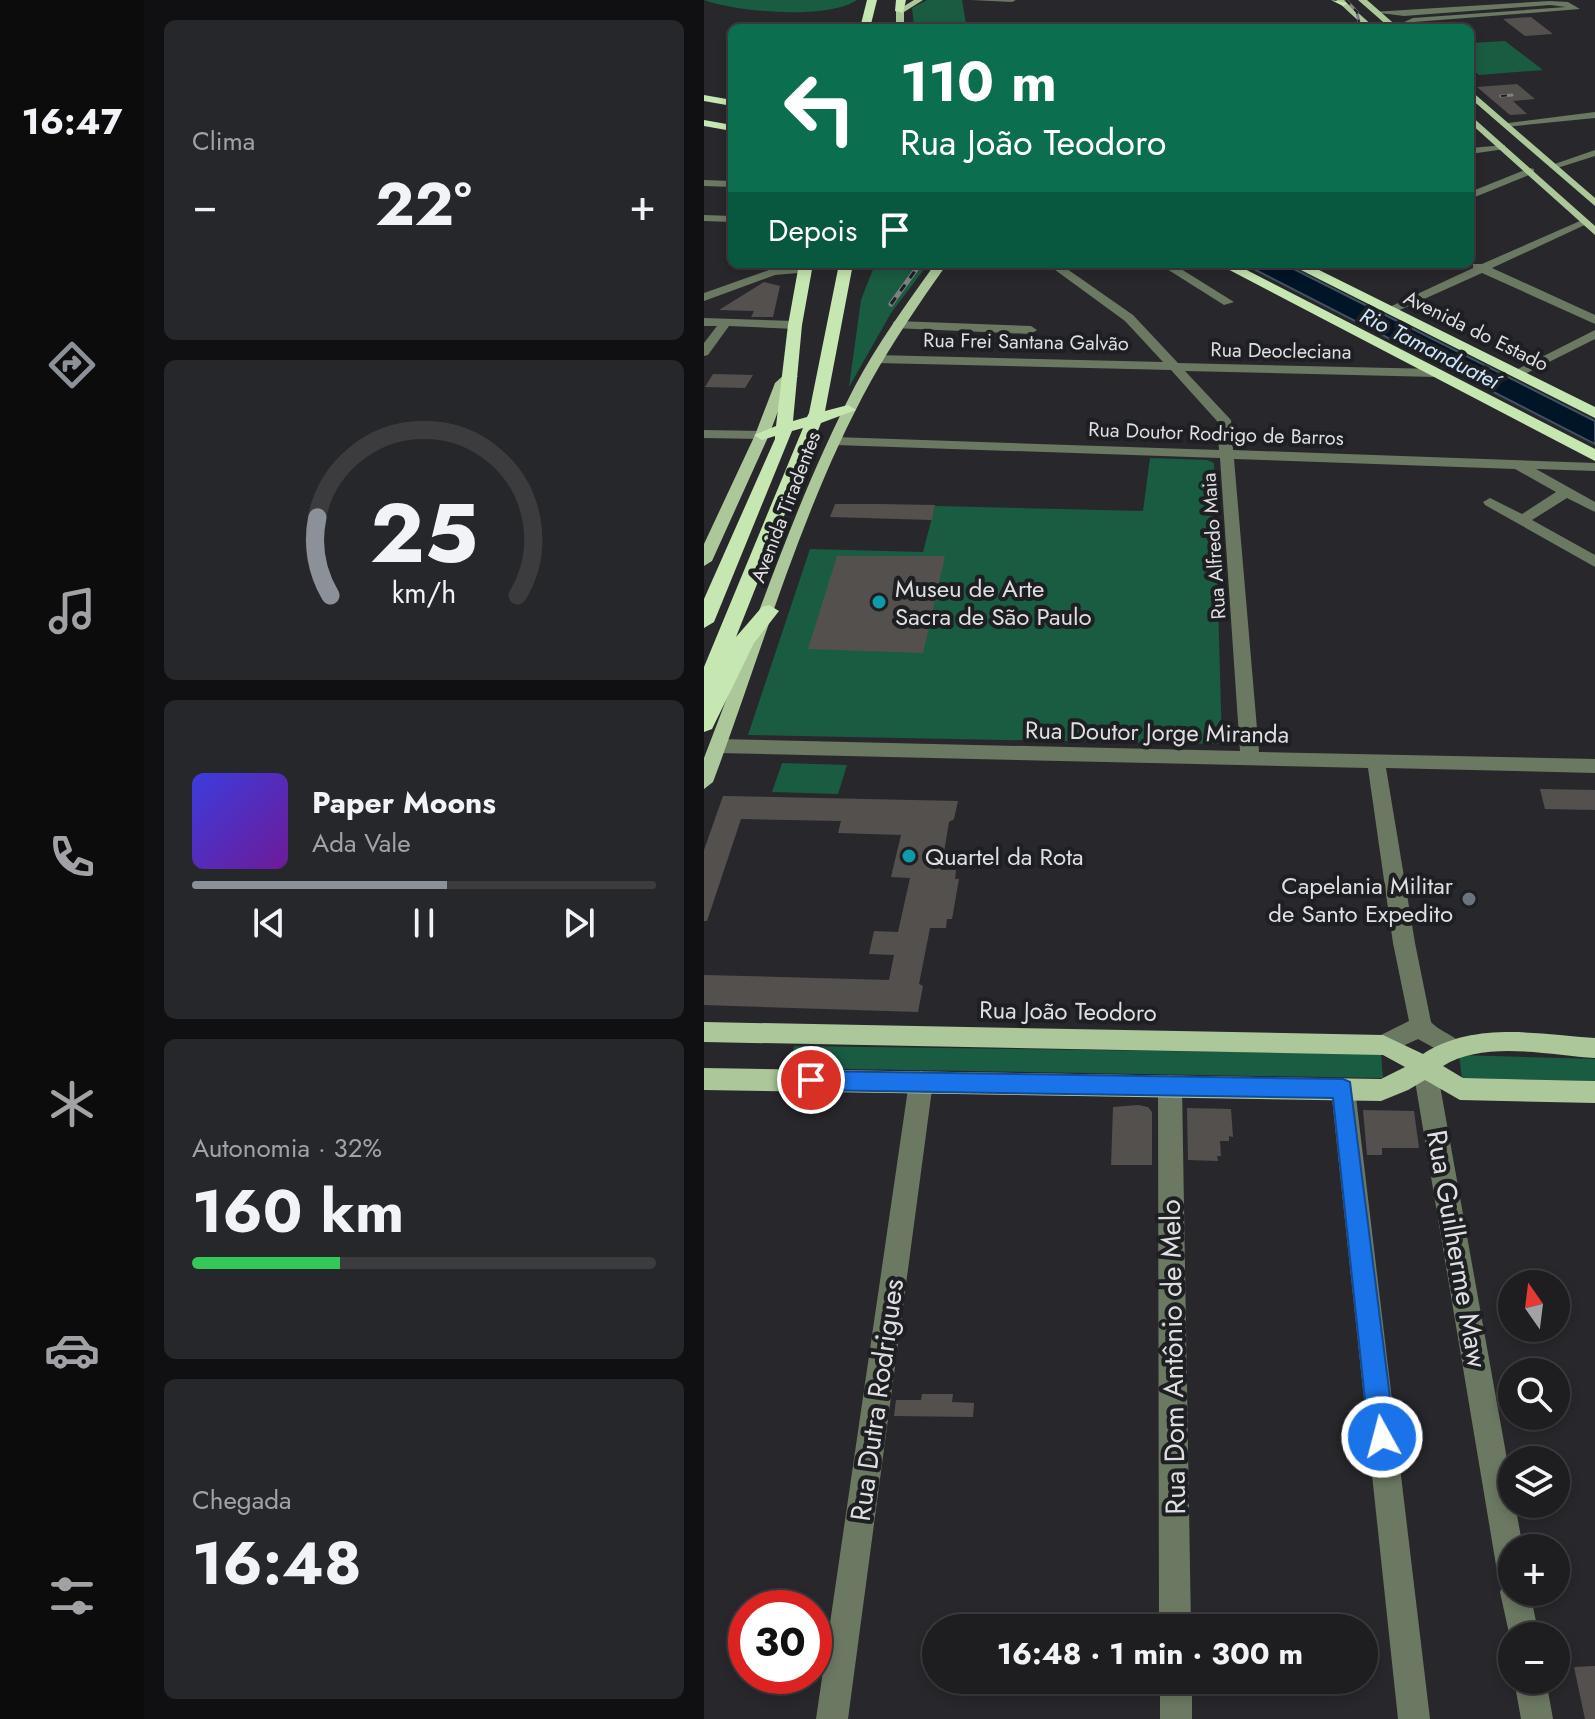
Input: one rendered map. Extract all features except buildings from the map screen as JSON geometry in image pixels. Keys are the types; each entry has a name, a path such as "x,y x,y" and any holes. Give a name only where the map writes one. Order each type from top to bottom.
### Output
{"highway":[{"path":"866,24 872,0"},
{"path":"879,24 882,0"},
{"path":"900,11 901,0"},
{"path":"704,98 728,102"},
{"path":"704,123 728,127"},
{"name":"Avenida Tiradentes","path":"704,622 785,431 795,325 805,268"},
{"path":"762,435 814,422 840,423 837,361 831,354 845,268"},
{"path":"1233,268 1595,456"},
{"name":"Avenida do Estado","path":"1304,268 1595,413"},
{"name":"Avenida Tiradentes","path":"704,693 814,422 831,354"},
{"path":"704,724 745,640 769,611"}],"main road":[{"path":"900,24 900,11 919,0"},
{"path":"1362,0 1390,24"},
{"path":"1340,1 1366,24"},
{"path":"1474,96 1595,203"},
{"path":"1476,126 1493,113"},
{"path":"1476,126 1505,124"},
{"path":"1476,126 1595,232"},
{"path":"1476,126 1505,133 1526,149 1538,152"},
{"name":"Avenida Tiradentes","path":"704,782 840,423 897,325 938,268"},
{"name":"Avenida Tiradentes","path":"704,561 762,435 782,383 791,376"},
{"name":"Rua João Teodoro","path":"704,1032 1383,1045 1395,1049 1451,1085 1470,1091 1595,1092"},
{"path":"704,1079 1388,1088 1425,1069 1454,1049 1485,1044 1595,1048"}],"street":[{"path":"977,24 975,0 1012,0"},
{"path":"1376,12 1559,3 1576,9 1406,21 1401,24"},
{"path":"1014,10 1017,24"},
{"path":"1438,11 1430,15 1445,19"},
{"path":"1505,124 1595,115"},
{"path":"1474,150 1502,147"},
{"path":"1554,166 1595,153"},
{"path":"1474,194 1530,171"},
{"path":"704,183 728,184"},
{"path":"704,218 728,219"},
{"path":"1389,310 1584,223"},
{"path":"1474,265 1595,320"},
{"path":"704,297 773,272 799,268"},
{"name":"Rua Alfredo Maia","path":"1059,268 1118,308 1224,420 1250,758"},
{"path":"1172,268 1228,302"},
{"path":"704,322 795,325"},
{"path":"704,352 725,323"},
{"path":"897,325 1031,330"},
{"path":"1516,373 1595,334"},
{"name":"Rua Frei Santana Galvão","path":"876,359 1175,367"},
{"name":"Rua Deocleciana","path":"1175,367 1436,373"},
{"name":"Rua Doutor Rodrigo de Barros","path":"840,423 1227,455 1595,467"},
{"path":"704,434 762,435"},
{"path":"1517,465 1595,508"},
{"path":"1522,520 1567,492"},
{"path":"1490,502 1595,562"},
{"name":"Rua Doutor Jorge Miranda","path":"718,746 1595,766"},
{"path":"1376,761 1404,943 1421,1026 1430,1036 1454,1049"},
{"path":"1383,1045 1421,1026"},
{"name":"Rua Guilherme Maw","path":"1425,1069 1506,1534"},
{"name":"Rua Dutra Rodrigues","path":"832,1719 921,1082"},
{"name":"Rua Dom Antônio de Melo","path":"1170,1086 1175,1614"},
{"path":"1343,1089 1414,1719"},
{"path":"1176,1694 1176,1719"},
{"path":"1533,1694 1537,1719"}],"green space":[{"path":"704,0 857,0 825,10 782,12 737,8"},
{"path":"927,0 962,0 966,24 914,24 912,8"},
{"path":"1505,41 1543,70 1479,75 1474,71 1474,43"},
{"path":"873,268 925,268 891,313 849,387 861,300"},
{"path":"1150,458 1207,460 1214,463 1222,744 748,735 810,549 923,552 935,506 1143,511"},
{"path":"782,763 847,765 838,794 772,792"},
{"path":"794,1046 1381,1054 1383,1078 789,1068"},
{"path":"1459,1055 1595,1059 1595,1081 1462,1078"}],"water":[{"name":"Rio Tamanduateí","path":"1252,268 1292,268 1595,421 1595,444"}],"railway":[{"path":"1346,0 1357,12 1359,24"},
{"path":"1501,96 1512,95"},
{"path":"891,304 917,268"}],"place":[{"name":"Museu de Arte Sacra de São Paulo","path":"879,602"},
{"name":"Quartel da Rota","path":"909,856"},
{"name":"Capelania Militar de Santo Expedito","path":"1469,899"}],"route":[{"path":"811,1080 1343,1089 1382,1437"}]}
